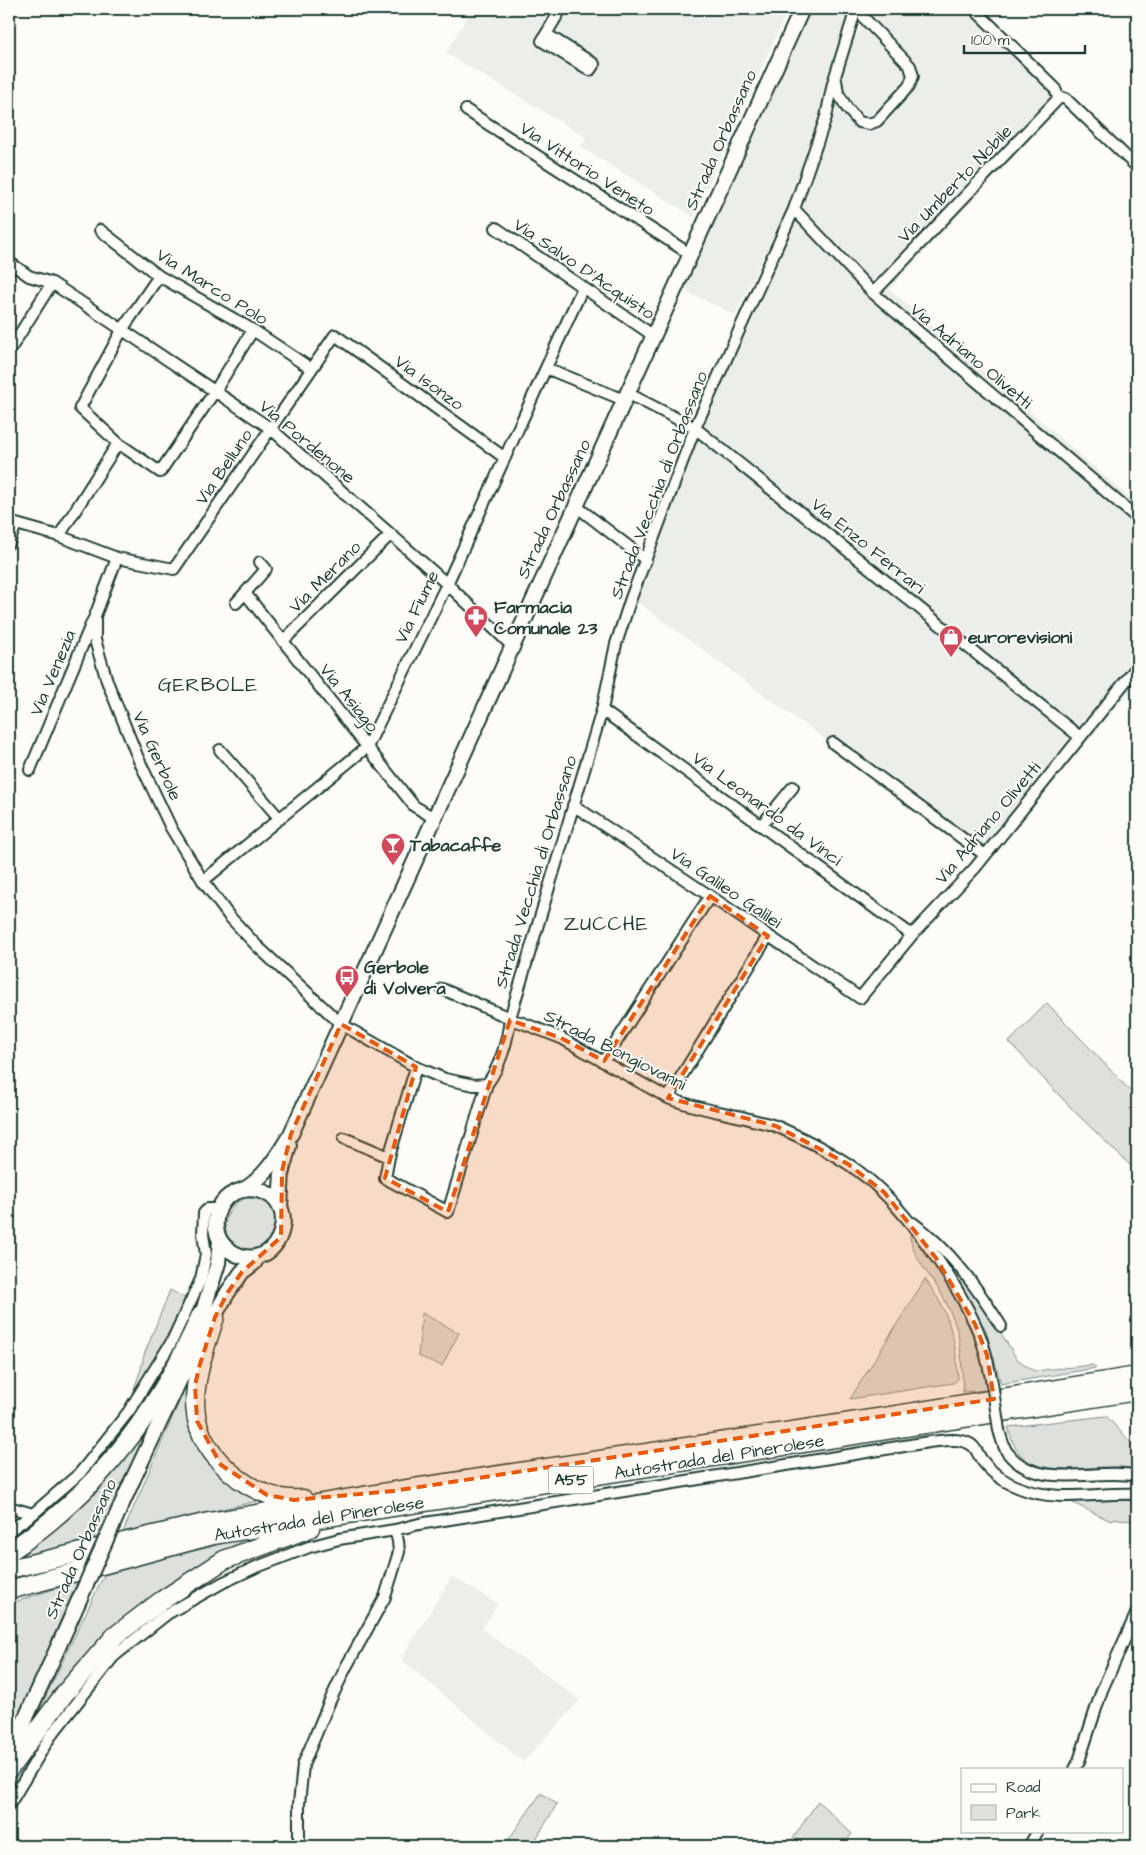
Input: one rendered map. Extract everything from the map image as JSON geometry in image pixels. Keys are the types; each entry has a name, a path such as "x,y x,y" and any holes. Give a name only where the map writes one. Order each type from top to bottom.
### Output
{"highway":[{"path":"208,1316 195,1385 195,1404 203,1435 211,1451 222,1465 247,1485 267,1494 294,1500 393,1491"},
{"path":"9,1552 66,1509 117,1456 163,1391 208,1316"},
{"name":"Autostrada del Pinerolese","path":"9,1569 209,1522 393,1491 859,1421 1137,1376"},
{"name":"Autostrada del Pinerolese","path":"9,1590 213,1535 1137,1391"},
{"path":"9,1769 65,1693 115,1636 161,1601 224,1560 309,1528 406,1506"}],"main road":[{"name":"Strada Orbassano","path":"9,1755 208,1316 218,1263 220,1240 215,1224 219,1208 225,1200 234,1193 244,1190 267,1170 291,1134 802,9"},
{"name":"Strada Orbassano","path":"208,1316 242,1272 254,1263 258,1256 268,1252 275,1246 281,1237 284,1228 280,1208 282,1171 291,1134"},
{"path":"244,1190 261,1191 269,1195 280,1208"},
{"path":"220,1240 227,1249 236,1255 258,1256"}],"street":[{"path":"546,34 594,64 590,70 542,41 546,34 561,9"},
{"name":"Strada Vecchia di Orbassano","path":"389,1157 385,1178 448,1212 487,1084 494,1075 502,1052 510,1019 602,710 616,644 631,598 695,428 794,209 826,117 826,110 856,9"},
{"path":"836,79 838,94 859,122 864,124 874,122 911,82 913,71 910,66 864,18 861,9"},
{"path":"974,9 1054,87 1058,96 1066,99 1137,168"},
{"path":"850,33 862,26 875,30"},
{"name":"Via Umberto Nobile","path":"873,293 1057,100 1058,96"},
{"path":"826,117 830,111 841,107 847,108"},
{"name":"Via Vittorio Veneto","path":"466,110 690,254"},
{"name":"Via Adriano Olivetti","path":"794,209 873,293 1137,518"},
{"name":"Via Salvo D'Acquisto","path":"496,228 654,336"},
{"name":"Via Marco Polo","path":"100,230 159,276 253,330 310,368"},
{"name":"Via Pordenone","path":"9,262 29,276 52,283 270,428 447,584 512,646"},
{"path":"159,276 122,330 80,408 118,443 160,472 215,391 253,330"},
{"path":"9,351 52,283"},
{"name":"Via Fiume","path":"203,880 368,747 447,584 582,287"},
{"name":"Via Belluno","path":"117,558 174,568 310,368 335,335"},
{"name":"Via Isonzo","path":"335,335 505,458"},
{"name":"Via Enzo Ferrari","path":"546,368 626,397 695,428 1080,737"},
{"path":"59,536 118,443"},
{"path":"576,506 646,560"},
{"path":"9,543 12,523 59,536 117,558"},
{"name":"Via Merano","path":"283,641 390,535"},
{"name":"Via Gerbole","path":"117,558 95,616 95,640 107,681 138,758 172,828 203,880 229,916 257,946 341,1024 416,1066 445,1079 474,1085 487,1084"},
{"path":"236,603 266,570 260,562"},
{"name":"Via Asiago","path":"245,593 414,806 434,818"},
{"name":"Via Venezia","path":"30,770 95,616"},
{"name":"Via Adriano Olivetti","path":"860,998 912,935 985,855 1137,667"},
{"name":"Via Leonardo da Vinci","path":"602,710 912,935"},
{"path":"833,743 985,855"},
{"path":"220,750 280,818"},
{"path":"761,826 793,787"},
{"name":"Via Galileo Galilei","path":"573,805 860,998"},
{"path":"604,1061 710,896"},
{"path":"668,1098 768,936"},
{"name":"Strada Bongiovanni","path":"442,989 510,1019 561,1038 668,1098 685,1104 776,1126 848,1164 884,1192 903,1215 936,1258 976,1324 987,1355 999,1430 1007,1452 1024,1466 1048,1476 1114,1474 1137,1476"},
{"path":"344,1138 389,1157 416,1066"},
{"path":"9,1532 80,1474 129,1411 166,1352 201,1279 206,1254 202,1221 204,1213 208,1209 219,1208"},
{"path":"903,1215 931,1237 971,1280 1001,1326"},
{"path":"9,1805 50,1737 114,1656 161,1618 222,1583 282,1557 339,1539 506,1509 929,1442 957,1440 972,1444 990,1470 1002,1480 1021,1489 1042,1494 1066,1496 1116,1493 1137,1494"},
{"path":"9,1507 33,1514"},
{"path":"299,1846 298,1804 303,1765 346,1667 385,1597 399,1552 395,1530"},
{"path":"1076,1768 1080,1762 1102,1690 1137,1612"},
{"path":"1030,1846 1037,1832"}],"highlighted area":[{"path":"710,896 768,936 668,1098 776,1126 848,1164 884,1192 936,1258 975,1324 987,1355 994,1399 393,1491 294,1500 267,1495 221,1465 197,1421 195,1385 200,1364 215,1317 228,1292 242,1272 281,1237 282,1171 291,1134 341,1024 416,1067 385,1178 448,1212 510,1020 561,1038 604,1061"}],"shaded area":[{"path":"472,9 788,9 694,217 581,147 586,137 446,53"},
{"path":"807,9 855,9 824,112 788,206 735,315 681,289"},
{"path":"864,9 980,9 1070,98 889,289 1137,504 1137,682 990,860 637,602 700,428 799,213 833,116 840,77 852,38 859,32"},
{"path":"452,1576 498,1604 482,1629 580,1700 523,1762 401,1659"}],"green space":[{"path":"1047,1003 1137,1098 1137,1172 1074,1111 1009,1042"},
{"path":"247,1198 260,1199 268,1204 278,1224 265,1247 250,1251 234,1243 228,1237 225,1222 232,1207"},
{"path":"910,1234 912,1234 940,1274 965,1316 976,1343 987,1390 963,1392 961,1354 956,1325 942,1295 917,1258"},
{"path":"935,1245 978,1296 1017,1359 1034,1371 1093,1365 1096,1368 1001,1384 986,1330 933,1248"},
{"path":"925,1279 940,1302 950,1326 958,1379 953,1383 850,1399"},
{"path":"170,1290 187,1299 166,1346 129,1403 144,1355"},
{"path":"422,1313 459,1333 442,1366 418,1356"},
{"path":"191,1374 199,1438 266,1499 123,1532"},
{"path":"160,1406 99,1536 9,1564 9,1561 93,1494 133,1446"},
{"path":"1106,1416 1137,1449 1137,1468 1061,1469 1039,1466 1029,1462 1018,1452 1008,1427"},
{"path":"1127,1500 1137,1502 1137,1522 1113,1518 1111,1521 1071,1502"},
{"path":"249,1537 170,1583 133,1610 99,1641 81,1661 32,1725 104,1575"},
{"path":"78,1581 14,1727 9,1689 9,1604"},
{"path":"541,1793 557,1804 532,1846 504,1846"},
{"path":"818,1801 852,1834 842,1846 788,1846"}],"place":[{"name":"Farmacia Comunale 23","path":"476,638"},
{"name":"eurorevisioni","path":"951,658"},
{"name":"Tabacaffe","path":"393,866"},
{"name":"Gerbole di Volvera","path":"347,998"}],"district":[{"name":"GERBOLE","path":"208,685"},
{"name":"ZUCCHE","path":"606,924"}]}
